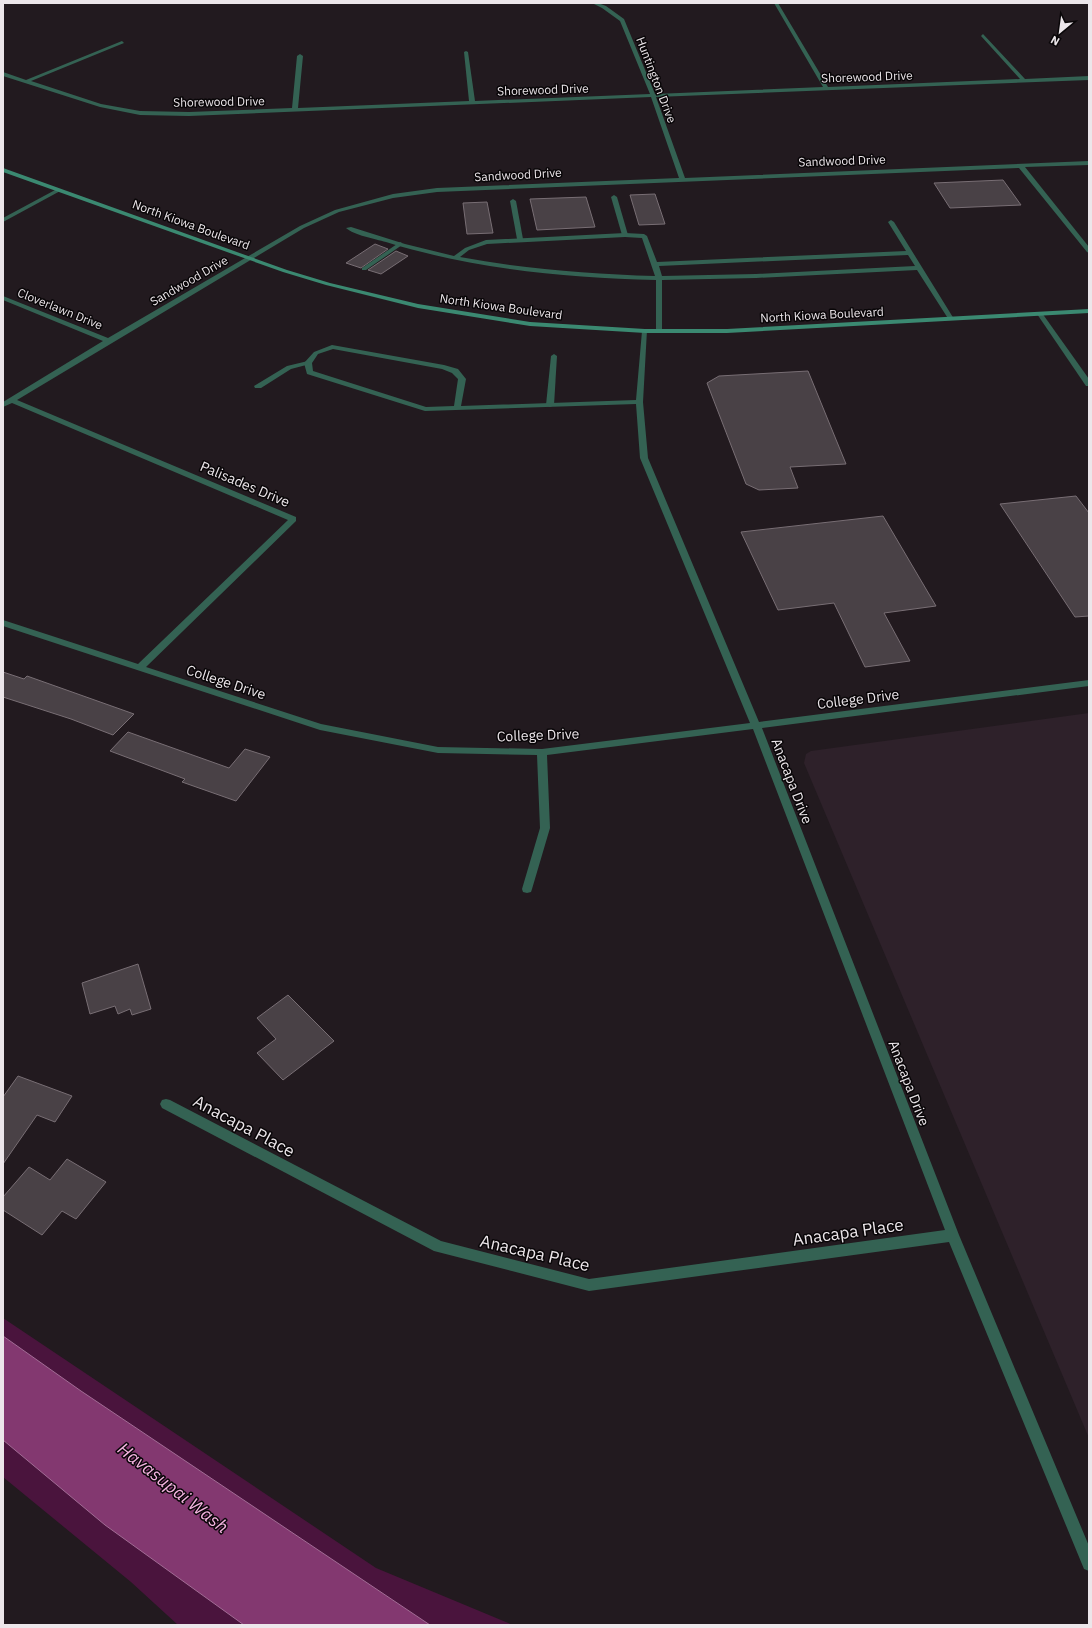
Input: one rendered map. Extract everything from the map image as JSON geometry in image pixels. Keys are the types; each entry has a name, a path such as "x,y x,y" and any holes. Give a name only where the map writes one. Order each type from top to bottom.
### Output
{"street":[{"name":"Huntington Drive","path":"594,3 622,20 653,96 682,179"},
{"path":"776,3 826,88"},
{"path":"983,35 1023,80"},
{"path":"28,81 122,42"},
{"path":"466,52 472,102"},
{"path":"295,110 300,56"},
{"name":"Shorewood Drive","path":"3,74 100,105 140,113 189,114 1089,78"},
{"name":"Sandwood Drive","path":"3,404 302,227 337,211 393,196 436,190 1089,163"},
{"path":"1020,165 1089,251"},
{"name":"North Kiowa Boulevard","path":"3,170 250,258 328,284 418,306 530,324 645,331 727,331 1089,311"},
{"path":"3,220 60,190"},
{"path":"614,197 625,235"},
{"path":"513,201 520,239"},
{"path":"891,222 951,319"},
{"path":"349,228 400,244 456,257 525,269 659,278 725,277 919,268"},
{"path":"456,257 467,249 486,242 520,239 625,235 644,236 659,278 659,331"},
{"path":"364,269 400,244"},
{"path":"655,264 910,253"},
{"name":"Cloverlawn Drive","path":"3,298 108,341"},
{"path":"1040,314 1089,384"},
{"name":"Anacapa Drive","path":"645,331 639,402 644,458 756,726 953,1235 1089,1564"},
{"path":"258,386 289,366 308,362 316,354 332,347 444,366 455,371 462,379 457,408"},
{"path":"550,405 554,356"},
{"path":"308,362 310,372 425,409 639,402"},
{"name":"Palisades Drive","path":"11,400 294,519 139,668"},
{"name":"College Drive","path":"3,623 320,727 438,750 542,752 1089,683"},
{"path":"527,889 545,828 542,752"},
{"name":"Anacapa Place","path":"166,1104 439,1248 589,1285 953,1235"}],"shaded area":[{"path":"1089,713 1089,1438 804,763 806,754 811,751"},
{"path":"3,1318 376,1568 513,1625 178,1625 131,1582 3,1477"}],"water":[{"name":"Havasupai Wash","path":"3,1336 81,1391 430,1625 244,1625 105,1525 3,1440"}],"building":[{"path":"1003,180 1021,205 950,208 934,183"},
{"path":"655,194 665,224 639,225 630,195"},
{"path":"586,197 595,227 537,230 530,199"},
{"path":"487,202 493,233 467,234 463,203"},
{"path":"375,244 388,249 361,268 346,263"},
{"path":"396,251 408,256 381,274 368,270"},
{"path":"808,371 846,464 790,467 798,488 759,490 746,484 707,383 719,376"},
{"path":"1076,496 1089,513 1089,616 1075,617 1000,504"},
{"path":"883,516 936,606 884,613 910,661 865,667 834,603 778,610 741,532"},
{"path":"3,672 24,679 27,676 134,714 113,735 71,719 3,697"},
{"path":"128,732 229,768 245,749 270,757 236,801 182,782 185,779 110,751"},
{"path":"138,964 151,1009 132,1015 130,1009 118,1014 115,1006 90,1014 82,983"},
{"path":"288,995 334,1041 283,1080 257,1053 276,1039 257,1018"},
{"path":"18,1076 72,1096 55,1122 37,1115 3,1164 3,1097"},
{"path":"67,1159 106,1182 76,1219 62,1211 42,1235 3,1210 3,1197 29,1167 50,1180"}]}
